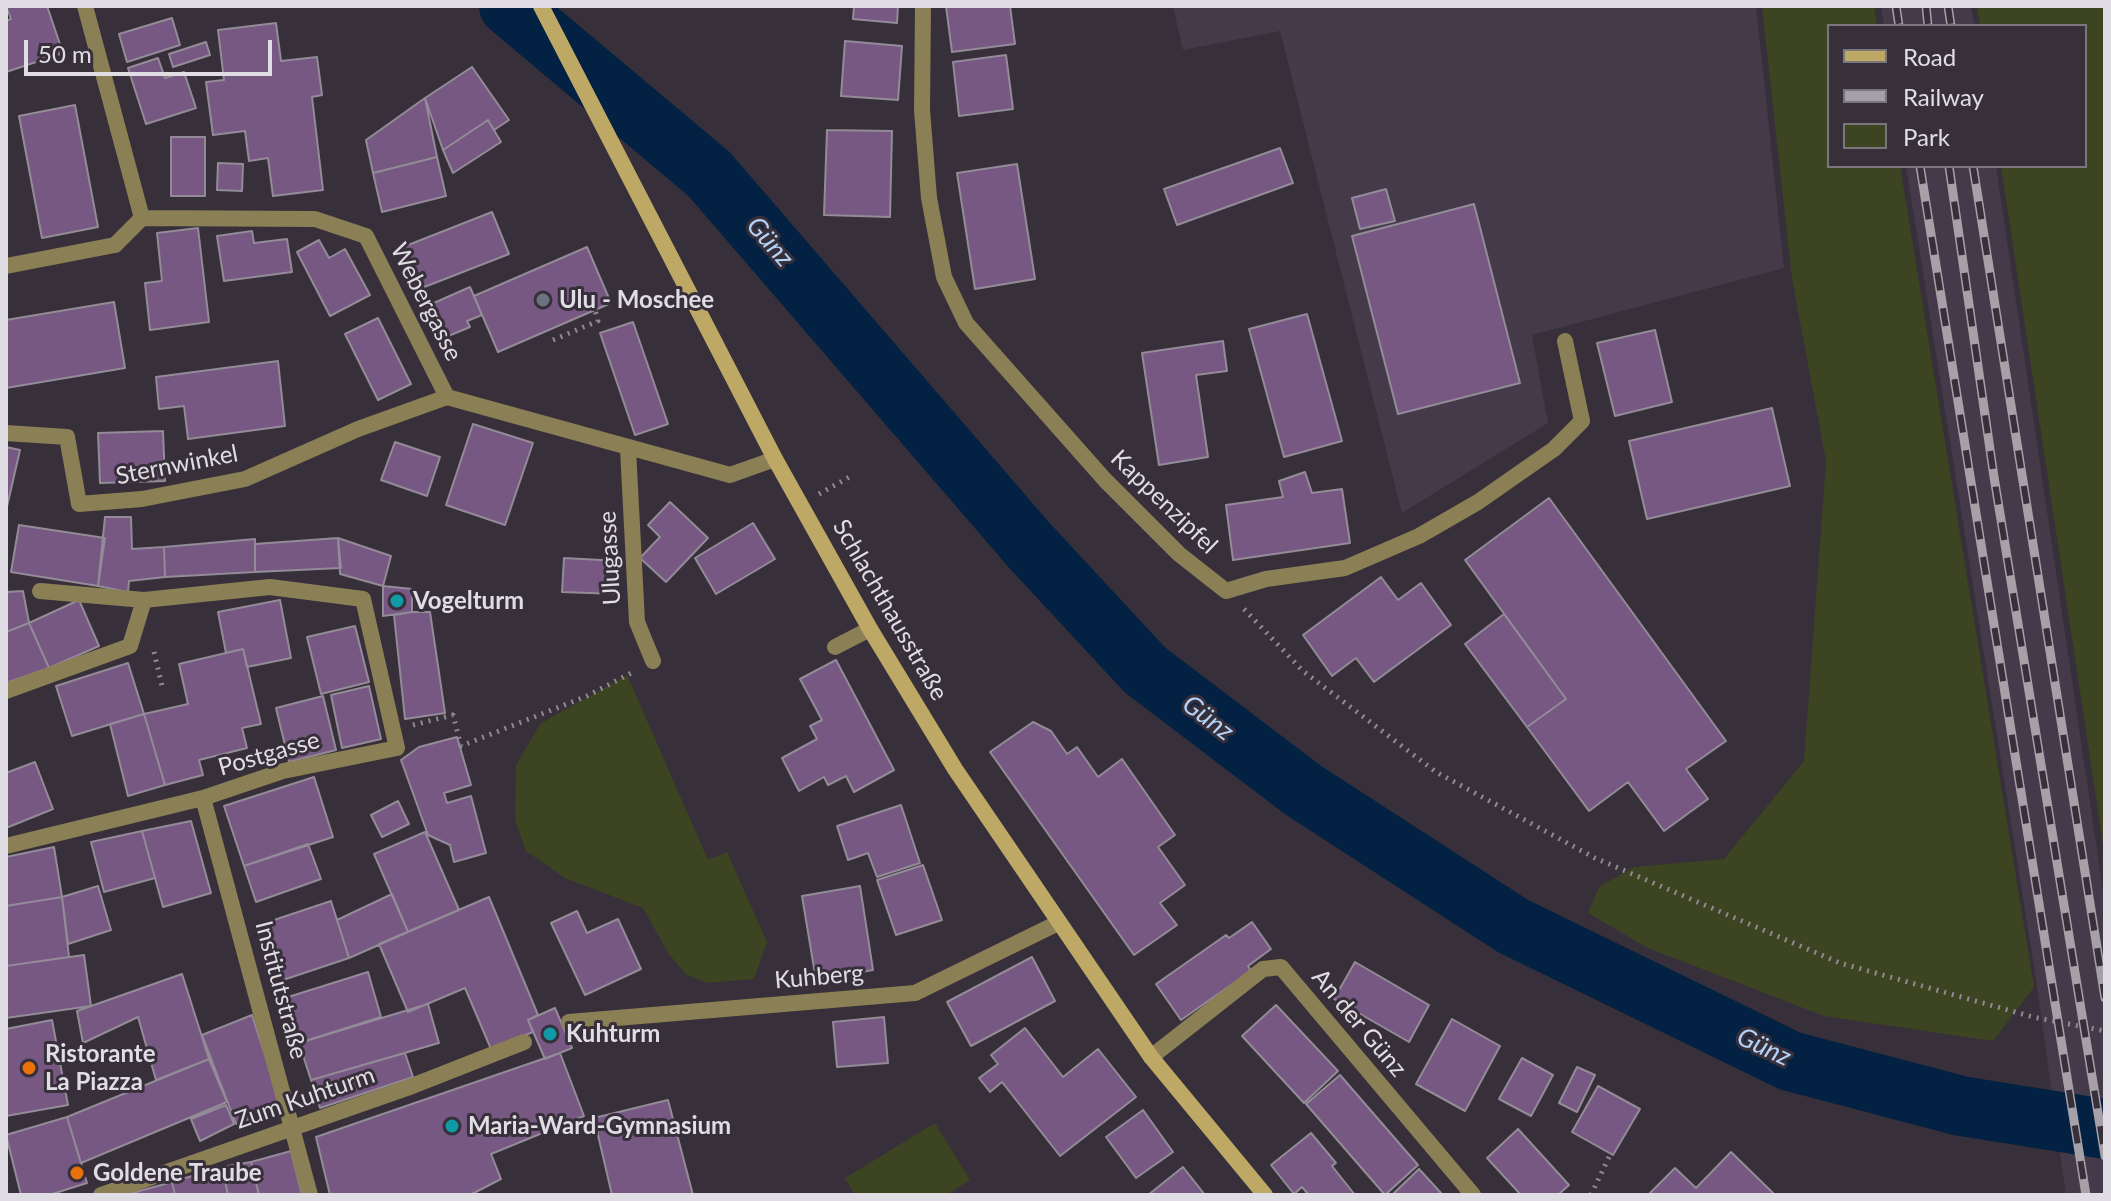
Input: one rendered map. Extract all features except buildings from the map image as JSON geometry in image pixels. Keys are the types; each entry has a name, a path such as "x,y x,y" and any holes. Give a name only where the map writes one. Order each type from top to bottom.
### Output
{"main road":[{"name":"Schlachthausstraße","path":"541,6 775,459 870,629 955,769 1151,1057 1265,1195"}],"street":[{"path":"6,266 115,245 142,218 85,6"},
{"name":"Kappenzipfel","path":"923,6 922,110 929,198 944,277 966,323 1105,480 1179,554 1226,591"},
{"name":"Webergasse","path":"142,218 315,219 366,236 447,397 730,475 775,459"},
{"path":"1226,591 1266,579 1345,568 1478,502 1554,449 1582,421 1565,341"},
{"name":"Sternwinkel","path":"6,433 67,437 79,504 142,499 245,479 358,429 447,397"},
{"name":"Ulugasse","path":"628,449 637,622 653,661"},
{"path":"40,591 144,600 270,587 363,599 393,729"},
{"path":"6,691 130,646 144,600"},
{"path":"835,647 870,629"},
{"name":"Postgasse","path":"6,846 203,798 283,771 397,748 393,729"},
{"name":"Institutstraße","path":"203,798 294,1126 310,1195"},
{"name":"Kuhberg","path":"569,1022 915,993 1058,923"},
{"name":"An der Günz","path":"1151,1057 1263,969 1281,967 1473,1195"},
{"name":"Zum Kuhturm","path":"101,1195 524,1042"}],"path":[{"path":"553,340 598,321 595,310"},
{"path":"840,483 853,475"},
{"path":"1226,591 1303,671 1436,772 1595,858 1840,963 2033,1017 2105,1031"},
{"path":"393,729 453,715 461,746 587,696 653,661"},
{"path":"1591,1195 1609,1157"}],"shaded area":[{"path":"1173,6 1756,6 1784,268 1532,335 1548,423 1402,513 1280,31 1183,50"},
{"path":"1881,6 1971,6 1975,24 1884,24"},
{"path":"1906,168 1996,168 2105,904 2105,1195 2066,1195 2036,979"}],"green space":[{"path":"1762,6 1874,6 1877,24 1827,24 1827,168 1900,168 2034,987 1993,1041 1824,1016 1648,948 1588,913 1599,887 1634,867 1724,859 1804,761 1826,461 1792,279"},
{"path":"1977,6 2105,6 2105,857 2001,168 2087,168 2087,24 1980,24"},
{"path":"627,675 708,860 727,852 767,942 754,979 707,983 686,974 668,953 643,908 565,878 526,851 515,820 516,765 540,724"},
{"path":"935,1123 970,1180 946,1195 855,1195 845,1178"}],"waterway":[{"name":"Günz","path":"509,6 709,174 1029,545 1145,670 1303,790 1513,926 1790,1061 1961,1106 2105,1129"}],"railway":[{"path":"1896,6 1899,24"},
{"path":"1926,6 1928,24"},
{"path":"1948,6 1951,24"},
{"path":"1920,168 2086,1195"},
{"path":"1949,168 1994,477 2105,1156"},
{"path":"1973,168 2105,998"}],"place":[{"name":"Ulu - Moschee","path":"543,300"},
{"name":"Vogelturm","path":"397,601"},
{"name":"Kuhturm","path":"550,1034"},
{"name":"Ristorante La Piazza","path":"29,1068"},
{"name":"Maria-Ward-Gymnasium","path":"452,1126"},
{"name":"Goldene Traube","path":"77,1173"}]}
